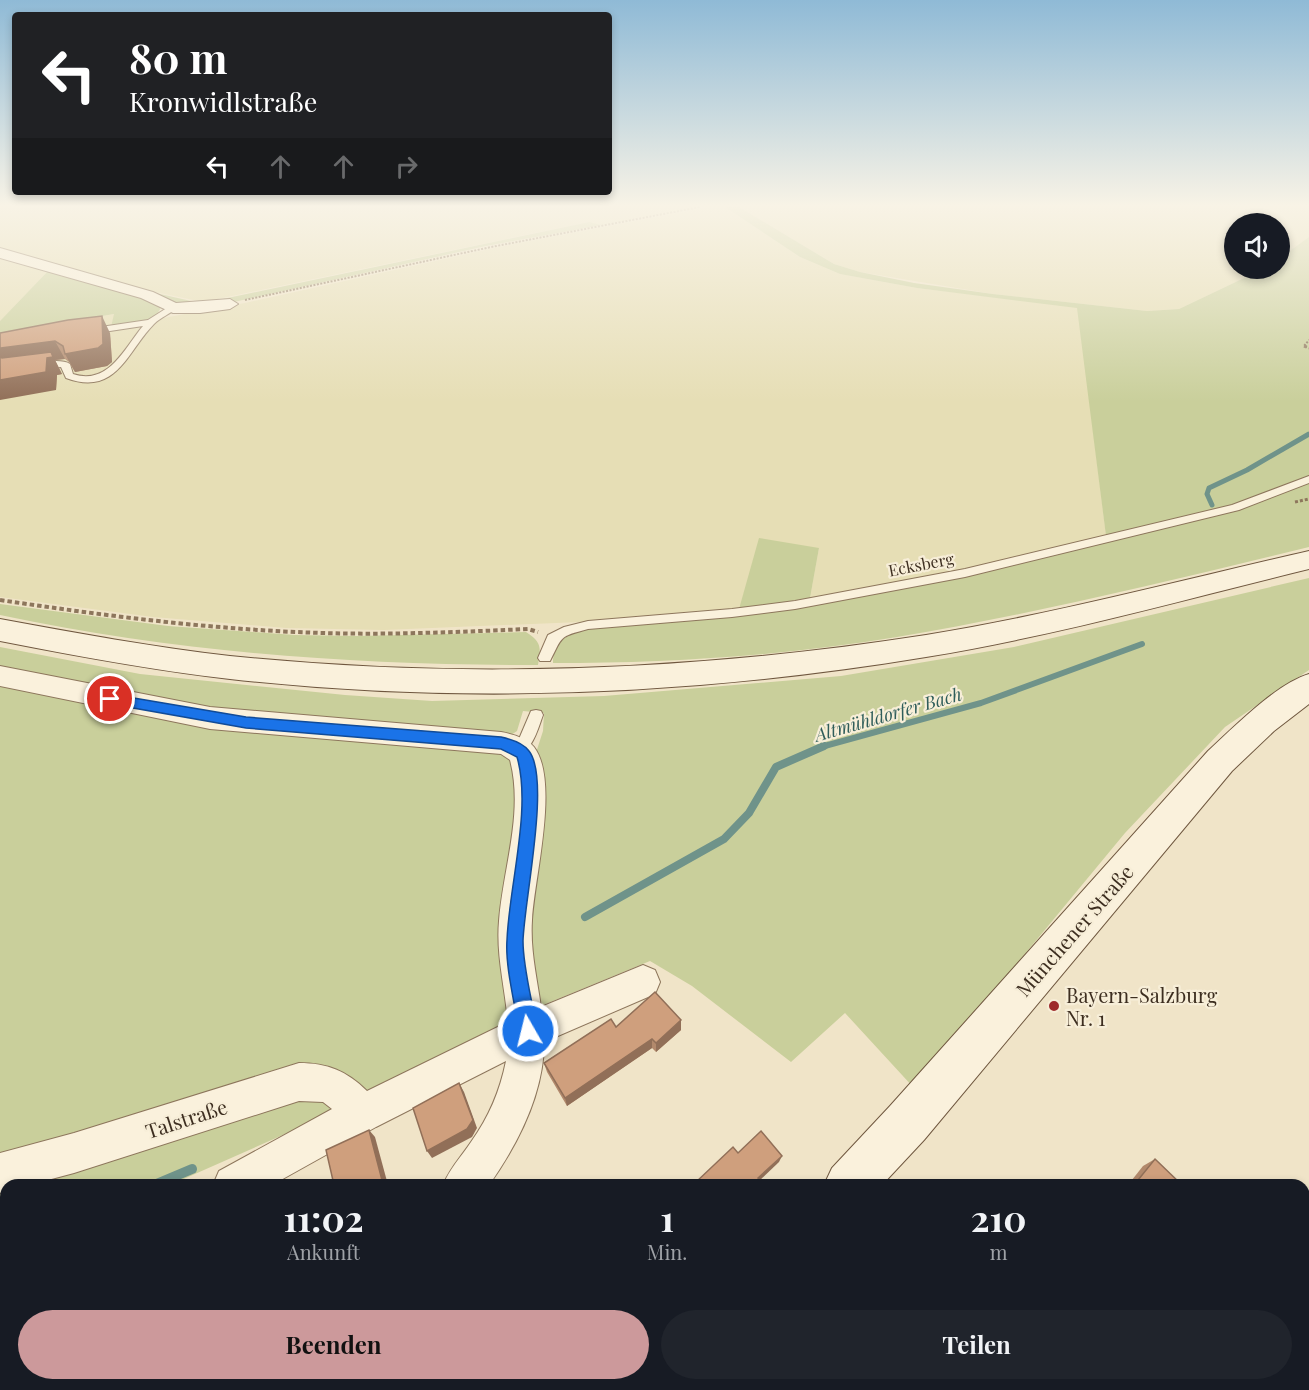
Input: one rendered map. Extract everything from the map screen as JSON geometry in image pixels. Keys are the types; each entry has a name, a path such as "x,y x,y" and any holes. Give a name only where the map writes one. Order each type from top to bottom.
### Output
{"main road":[{"path":"0,630 164,659 326,676 493,682 591,679 714,672 837,659 926,646 1016,629 1309,560"},
{"name":"Münchener Straße","path":"855,1179 907,1123 1220,761 1262,722 1309,686"}],"street":[{"path":"66,272 147,295 173,308 200,308 230,304"},
{"path":"0,676 210,718 501,743 523,754 530,775 529,801 515,942 528,1031 525,1062 503,1126 491,1150 468,1179"},
{"path":"244,1179 362,1113 528,1031 642,982"},
{"name":"Talstraße","path":"0,1173 74,1154 298,1082 314,1081 338,1087 362,1113"}],"lane":[{"path":"86,332 150,322 173,308"},
{"path":"23,369 57,363 65,364 69,376 75,379 102,375 118,367 150,322"},
{"name":"Ecksberg","path":"553,638 568,630 588,625 732,613 795,605 965,573 1235,508 1309,479"},
{"path":"545,658 553,638"},
{"path":"516,749 525,742 536,715"}],"path":[{"path":"230,304 378,272"},
{"path":"1309,340 1304,346 1309,348"},
{"path":"0,600 149,620 296,632 403,633 528,629 553,638"}],"shaded area":[{"path":"0,272 47,272 0,321"},
{"path":"75,272 348,272 203,302 116,284"},
{"path":"386,272 835,272 917,288 1078,307 1106,536 1001,562 810,598 819,548 739,609 580,622 384,630 286,628 153,617 0,597 0,334 115,314 111,326 245,303"},
{"path":"860,272 1224,272 1224,279 1242,279 1179,309 1147,311 993,294"}],"green space":[{"path":"47,272 55,272 158,303 161,307 152,318 146,321 111,327 114,314 0,334 0,321"},
{"path":"352,272 370,272 234,302 176,304 116,284 191,301 213,301"},
{"path":"835,272 860,272 914,283 993,294 1147,311 1179,309 1242,279 1290,279 1290,272 1309,272 1309,547 1052,607 854,644 725,657 639,662 553,663 558,644 572,633 585,629 729,615 871,595 984,572 1106,536 1077,308 917,288"},
{"path":"759,538 819,548 810,598 739,609"},
{"path":"1309,578 1309,670 1225,727 1125,833 914,1088 845,1013 791,1062 692,986 650,961 543,1005 529,978 533,762 543,731 544,713 523,711 517,731 508,737 275,721 0,671 0,647 140,674 345,695 432,701 604,696 841,676 1014,647"},
{"path":"0,604 168,626 295,635 357,636 526,632 538,642 540,654 538,665 402,663 201,648 67,628 0,615"},
{"path":"0,681 500,748 521,767 515,1016 494,1033 361,1097 346,1079 0,1164"},
{"path":"306,1088 337,1111 184,1179 10,1179"}],"building":[{"path":"102,316 103,344 98,348 65,354 63,346 55,341 0,349 0,333"},
{"path":"51,352 53,357 47,358 46,372 0,380 0,357"},
{"path":"655,992 681,1020 656,1043 652,1039 565,1098 544,1063 611,1019 616,1027"},
{"path":"459,1083 473,1120 467,1129 427,1151 413,1108"},
{"path":"369,1130 382,1179 333,1179 326,1150"},
{"path":"761,1131 782,1156 759,1179 699,1179 733,1147 738,1153"},
{"path":"1155,1159 1176,1179 1139,1179"}],"waterway":[{"name":"Altmühldorfer Bach","path":"1212,505 1207,494 1209,488 1247,470 1309,434"},
{"name":"Altmühldorfer Bach","path":"823,746 981,703 1142,644"},
{"name":"Altmühldorfer Bach","path":"585,917 724,839 749,813 776,767 823,746"},
{"name":"Altmühldorfer Bach","path":"168,1179 192,1169"}],"place":[{"name":"Bayern-Salzburg Nr. 1","path":"1054,1006"}],"route":[{"path":"110,699 210,718 501,743 523,754 530,775 529,801 515,942 528,1031"}]}
